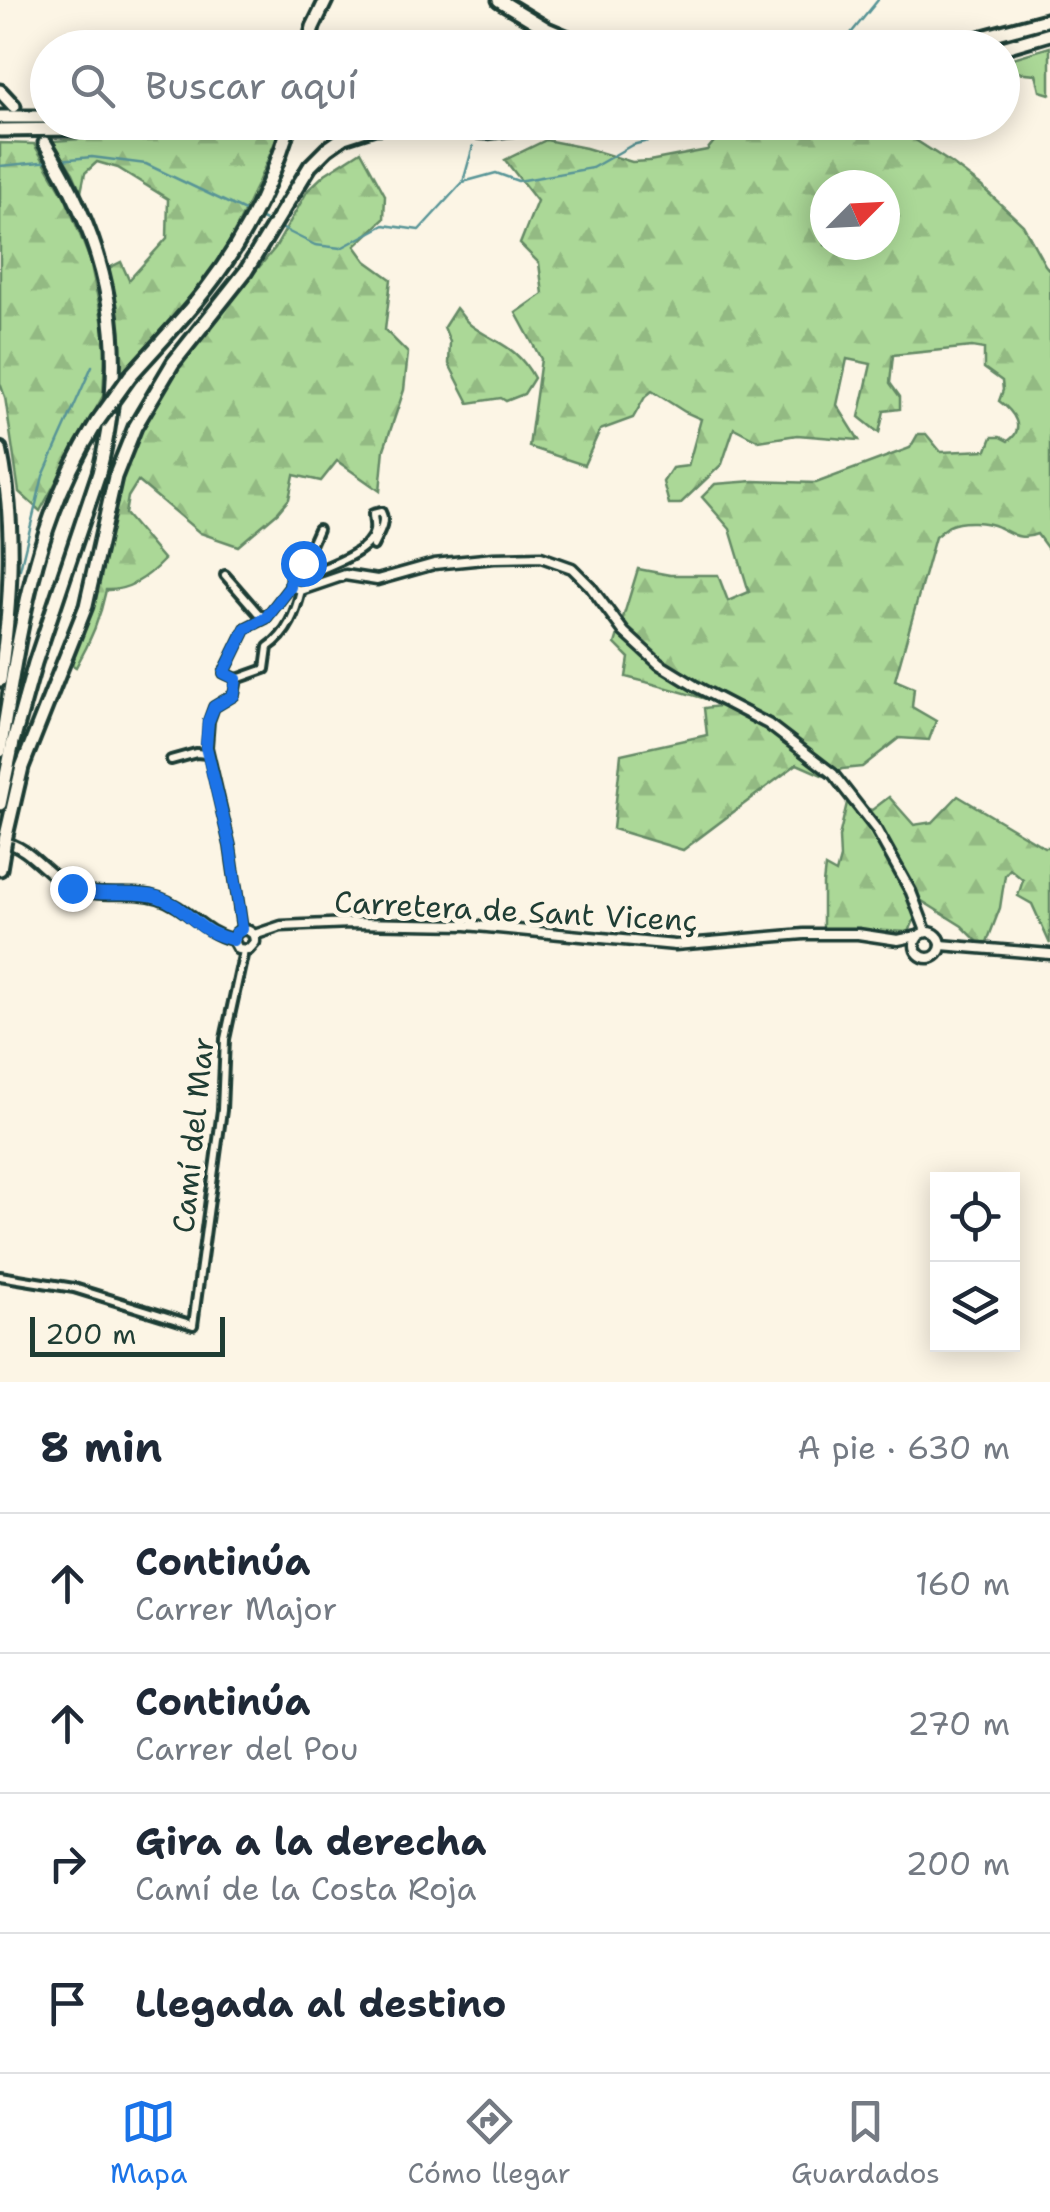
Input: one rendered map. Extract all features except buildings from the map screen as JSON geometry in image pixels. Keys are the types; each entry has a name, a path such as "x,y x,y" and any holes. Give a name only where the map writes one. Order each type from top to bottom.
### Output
{"highway":[{"path":"314,30 326,0"},
{"path":"499,0 550,30"},
{"path":"1009,30 1050,19"},
{"path":"1020,45 1047,35"},
{"path":"0,91 14,106"},
{"path":"0,117 30,117"},
{"path":"0,130 30,130"},
{"path":"0,751 28,590 60,489 97,422 130,376 198,299 236,246 266,188 283,140"},
{"path":"0,869 2,845 22,767 86,606 115,476 135,426 173,362 246,271 310,166 340,140"},
{"path":"0,804 35,663 99,473 113,389 112,324 100,262 77,199 44,143"},
{"path":"0,449 10,539 0,680"}],"street":[{"path":"303,563 312,573 354,554 370,541 373,514 381,512 382,528 373,546"},
{"path":"303,563 318,529"},
{"path":"290,587 301,590 345,574 376,580 434,564 494,558 540,557 572,568 624,632 660,664 768,724 833,774 876,829 911,892 922,934"},
{"path":"281,621 277,641 268,646 265,669 236,679 224,673 246,628 266,618 290,587 291,565 303,563"},
{"path":"225,576 258,613 281,621 296,612 301,590"},
{"path":"236,679 234,695 214,707 208,722 207,754 225,824 242,929"},
{"path":"171,760 207,754"},
{"path":"2,845 16,846 80,891 157,897 186,912 214,934 233,940"},
{"name":"Carretera de Sant Vicenç","path":"254,934 281,926 351,923 466,925 675,945 833,933 898,940 922,934"},
{"path":"242,929 254,934 254,945 244,951 235,946 233,940 242,929"},
{"path":"922,934 937,934 942,945 932,958 924,958 917,953 914,943 922,934"},
{"name":"Carretera de Sant Vicenç","path":"898,940 917,953"},
{"path":"942,945 1050,954"},
{"name":"Camí del Mar","path":"0,1276 74,1288 193,1324 222,1110 225,1039 244,951"}],"green space":[{"path":"1050,47 1050,94 1040,91 1036,74 1020,73 1020,56"},
{"path":"276,140 251,198 215,265 188,305 121,376 117,310 107,269 121,262 129,280 167,238 168,199 118,168 97,162 85,173 81,192 52,141"},
{"path":"546,140 632,162 707,150 715,140 915,140 981,186 1023,225 1050,271 1050,552 1037,534 1021,537 987,523 960,523 935,537 895,680 914,688 912,707 936,721 929,740 899,738 862,767 824,776 797,764 683,850 613,829 621,754 707,735 704,708 727,705 626,677 629,658 615,644 638,569 670,575 718,575 728,601 749,592 730,529 702,497 715,484 816,483 910,448 918,434 926,434 941,452 987,450 992,437 1008,441 1017,426 1013,415 999,401 1002,381 984,368 984,349 972,347 893,355 890,383 900,397 900,409 884,411 879,433 859,417 871,364 847,359 837,405 859,440 797,435 759,441 734,428 722,464 680,504 669,504 663,482 672,468 688,466 701,419 652,391 633,418 600,430 584,465 529,447 541,359 516,313 543,294 539,263 520,244 537,201 505,160"},
{"path":"0,143 34,144 66,199 90,260 106,339 103,396 40,511 19,492 0,383"},
{"path":"361,151 385,195 384,219 355,246 366,261 391,279 385,330 408,353 404,390 384,449 380,491 337,461 321,481 294,475 289,499 238,546 200,533 138,481 128,497 125,514 164,560 138,581 106,590 86,648 76,667 70,664 90,615 117,488 137,436 163,387 275,248 308,190"},
{"path":"456,308 470,324 514,352 528,367 534,378 524,394 506,401 501,398 469,403 449,364 450,342 444,327"},
{"path":"958,796 1050,847 1050,944 1032,904 1018,896 1023,880 1010,869 987,942 978,942 962,926 922,901 909,932 823,928 825,867 836,873 847,803 872,810 889,797 914,825 933,822"}],"waterway":[{"path":"854,30 878,0"},
{"path":"279,227 315,245 341,248 384,225 419,230 463,182 496,173 518,181 592,168 632,145 652,140"},
{"path":"463,182 473,146"},
{"path":"59,160 92,157 146,164 249,213"},
{"path":"0,166 51,161"},
{"path":"257,217 272,224"},
{"path":"20,569 43,476 92,366"}],"route":[{"path":"72,888 89,894 157,897 186,912 214,934 233,940 242,929 230,846 207,754 208,722 214,707 234,695 236,679 224,673 246,628 266,618 290,587 291,565 303,563"}]}
